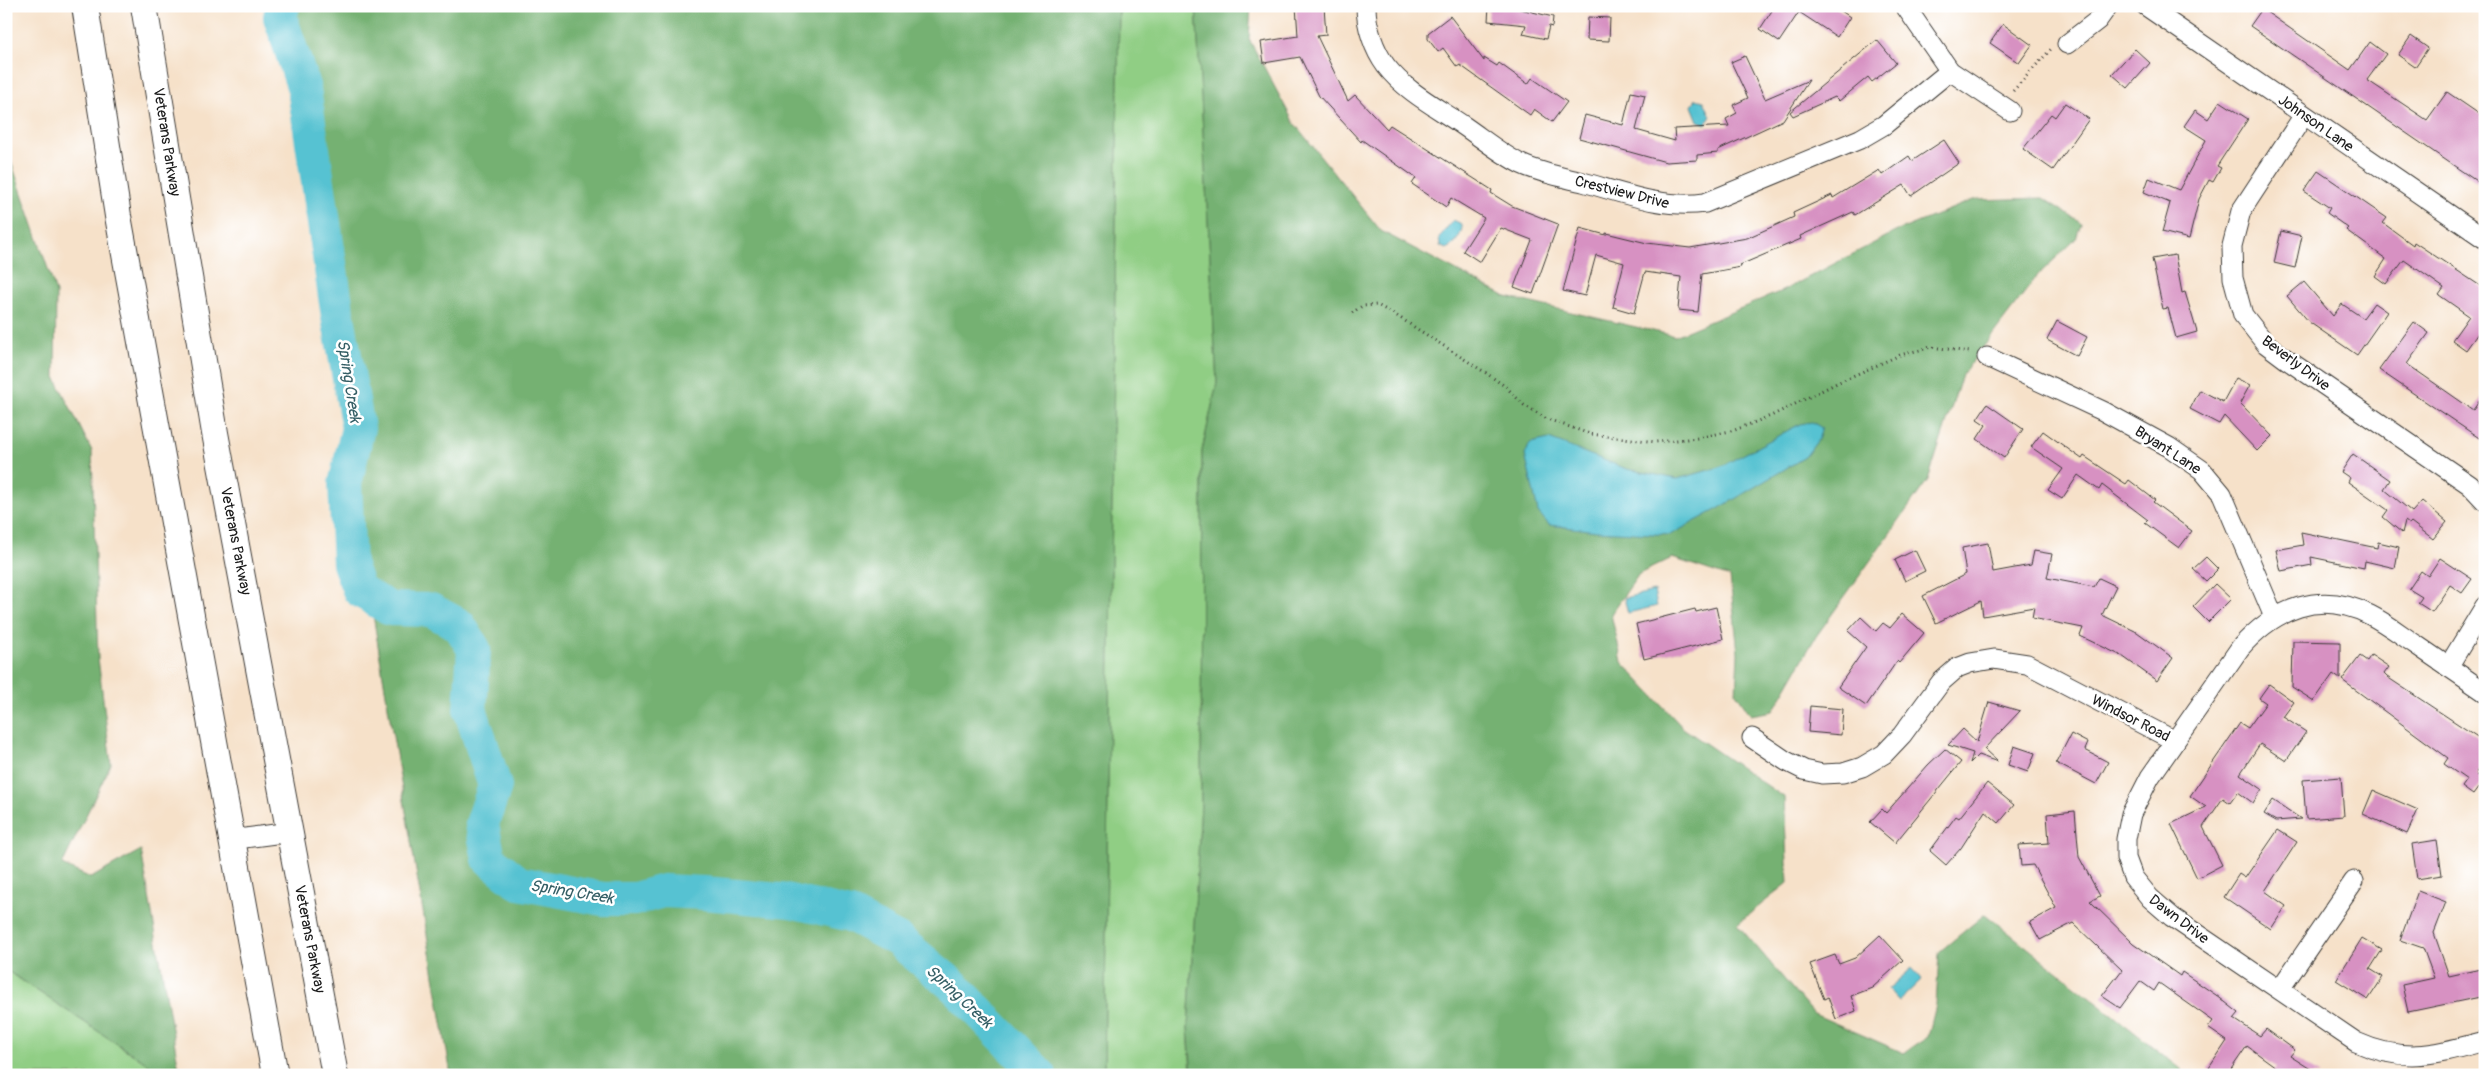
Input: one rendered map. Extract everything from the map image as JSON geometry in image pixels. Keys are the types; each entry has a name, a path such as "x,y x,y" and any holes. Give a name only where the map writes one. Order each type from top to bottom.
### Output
{"highway":[{"path":"85,6 118,216 230,840 275,1075"},
{"name":"Veterans Parkway","path":"144,6 215,432 335,1075"}],"street":[{"name":"Crestview Drive","path":"1366,6 1366,16 1373,41 1386,65 1403,84 1503,153 1522,164 1543,172 1662,204 1685,206 1705,203 1860,139 1884,125 1950,71"},
{"path":"1905,6 1950,71 2010,111"},
{"path":"2062,43 2098,20 2108,6"},
{"name":"Johnson Lane","path":"2146,6 2485,239"},
{"name":"Beverly Drive","path":"2304,115 2241,211 2232,254 2233,278 2243,315 2266,344 2470,484 2485,501"},
{"name":"Bryant Lane","path":"1988,357 2103,411 2169,448 2202,470 2222,494 2274,617"},
{"name":"Windsor Road","path":"1752,738 1786,761 1804,770 1822,774 1843,773 1862,767 1884,754 1902,735 1941,682 1957,668 1970,663 1994,659 2027,664 2175,741 2240,648 2255,632 2274,617 2298,607 2313,604 2328,604 2352,608 2390,627 2485,692"},
{"path":"2448,667 2485,606"},
{"name":"Dawn Drive","path":"2175,741 2150,778 2131,814 2126,838 2126,858 2133,877 2150,898 2172,917 2356,1042 2376,1051 2402,1056 2427,1054 2485,1041"},
{"path":"230,840 290,832"},
{"path":"2280,989 2354,881"}],"path":[{"path":"2013,91 2062,43"},
{"path":"1352,313 1362,306 1377,305 1486,373 1506,387 1524,405 1547,419 1590,434 1626,440 1656,442 1698,438 1735,430 1773,415 1900,354 1931,347 1959,350 1988,357"}],"green space":[{"path":"274,6 1119,6 1104,1075 451,1075 388,707"},
{"path":"1119,6 1196,6 1217,383 1202,451 1201,804 1188,1028 1191,1075 1104,1075"},
{"path":"1196,6 1251,6 1249,39 1294,123 1381,231 1506,297 1675,336 1784,290 1895,232 1973,200 2043,198 2081,223 2076,239 2038,275 1962,375 1928,480 1815,638 1773,711 1751,715 1736,693 1738,653 1730,577 1672,558 1639,574 1611,614 1622,662 1683,728 1784,797 1788,883 1737,924 1814,1014 1904,1053 1928,1037 1936,1005 1939,952 1985,914 2181,1069 2183,1075 1192,1075 1188,1028 1201,804 1202,451 1217,383"},
{"path":"6,147 56,292 55,377 92,451 98,658 111,764 62,865 91,878 141,850 180,1075 164,1075 6,970"},
{"path":"6,970 164,1075 6,1075"}],"water":[{"path":"1696,99 1704,101 1711,116 1706,124 1698,121 1692,106"},
{"path":"1453,220 1462,224 1461,231 1455,242 1446,249 1440,246 1439,238"},
{"path":"1812,422 1822,428 1818,440 1805,457 1718,509 1670,535 1596,531 1549,525 1538,512 1525,455 1530,443 1549,439 1627,469 1677,479 1720,467 1800,424"},
{"path":"1654,591 1657,606 1628,613 1624,598"},
{"path":"1912,968 1922,979 1899,1001 1888,989"}],"building":[{"path":"1296,6 1324,6 1326,35 1317,36 1348,101 1355,95 1387,129 1390,125 1492,190 1491,193 1512,206 1558,224 1533,294 1514,287 1532,240 1501,228 1480,262 1463,251 1484,218 1451,198 1446,207 1412,184 1416,178 1362,140 1361,142 1319,96 1300,57 1264,63 1261,42 1298,36"},
{"path":"1489,6 1508,6 1553,17 1552,27 1549,26 1546,39 1523,34 1526,25 1488,21"},
{"path":"1775,6 1834,6 1850,17 1837,37 1799,12 1779,42 1760,29"},
{"path":"2262,9 2350,70 2370,42 2386,54 2367,80 2427,120 2447,92 2485,118 2485,187 2250,26"},
{"path":"1450,16 1484,61 1484,58 1497,66 1499,63 1528,84 1532,78 1567,102 1552,122 1534,109 1530,115 1460,65 1457,67 1443,48 1438,52 1428,39 1428,33"},
{"path":"1588,17 1610,18 1609,41 1587,40"},
{"path":"2003,24 2032,45 2019,63 1990,43"},
{"path":"2411,36 2428,48 2415,67 2398,55"},
{"path":"1877,40 1896,63 1872,82 1868,77 1839,101 1835,97 1793,116 1790,112"},
{"path":"2135,49 2150,63 2128,88 2112,74"},
{"path":"1745,56 1765,99 1809,80 1783,120 1718,150 1718,153 1697,155 1697,160 1666,162 1579,138 1585,115 1623,125 1631,92 1645,95 1636,130 1675,141 1674,129 1729,126 1726,119 1737,113 1733,105 1748,98 1731,62"},
{"path":"2220,101 2248,119 2217,166 2221,168 2213,182 2209,180 2199,199 2189,239 2162,232 2170,203 2144,192 2149,178 2179,190 2206,140 2184,126 2195,110 2208,119"},
{"path":"2065,103 2089,119 2053,170 2023,149 2051,114 2055,117"},
{"path":"1944,140 1959,163 1911,196 1904,185 1855,215 1853,212 1800,236 1801,239 1740,265 1741,267 1702,274 1698,312 1678,310 1681,277 1645,272 1634,313 1613,307 1624,263 1596,255 1585,296 1563,291 1580,228 1647,243 1690,248 1747,238 1794,217 1793,213 1832,195 1833,198 1879,170 1882,175 1909,156 1912,161"},
{"path":"2318,171 2387,218 2383,223 2413,245 2414,242 2485,289 2485,328 2483,326 2466,350 2452,340 2469,316 2439,295 2444,288 2404,260 2386,284 2375,276 2386,259 2346,230 2348,228 2327,213 2330,208 2304,191"},
{"path":"2281,231 2302,236 2295,268 2274,263"},
{"path":"2175,255 2182,293 2185,292 2197,332 2176,338 2168,308 2163,309 2152,259"},
{"path":"2304,282 2333,316 2342,304 2363,318 2374,303 2387,312 2357,355 2309,322 2287,296"},
{"path":"2057,321 2087,337 2077,356 2047,340"},
{"path":"2414,322 2429,333 2407,364 2473,410 2485,393 2485,442 2379,370"},
{"path":"2236,378 2250,385 2240,403 2272,436 2257,451 2224,416 2219,424 2190,409 2200,390 2223,402"},
{"path":"1987,404 2023,429 2004,458 1977,439 1986,425 1977,419"},
{"path":"2043,431 2082,459 2084,456 2126,484 2129,480 2155,500 2153,502 2192,531 2179,548 2145,523 2148,520 2102,485 2099,490 2078,475 2062,499 2048,490 2063,469 2031,447"},
{"path":"2353,454 2390,480 2384,489 2412,512 2422,501 2447,522 2433,539 2411,522 2409,524 2405,521 2402,533 2383,517 2388,510 2348,482 2350,478 2341,472"},
{"path":"2301,532 2377,548 2378,542 2399,547 2395,568 2365,561 2364,568 2311,557 2312,565 2281,571 2276,550 2303,545"},
{"path":"1988,543 1993,572 2031,565 2034,551 2052,554 2047,578 2094,587 2099,578 2116,586 2102,615 2137,632 2173,658 2157,681 2122,656 2080,636 2083,628 2032,618 2034,607 1983,616 1981,601 1936,623 1923,596 1966,574 1962,548"},
{"path":"1915,550 1925,571 1905,581 1895,560"},
{"path":"2206,557 2218,569 2206,581 2193,569"},
{"path":"2440,558 2472,579 2462,593 2450,585 2432,612 2418,603 2422,597 2409,589 2421,571 2428,576"},
{"path":"2215,584 2231,599 2208,622 2193,607"},
{"path":"1716,607 1723,639 1644,659 1636,624 1695,609 1696,612"},
{"path":"1902,614 1924,633 1899,663 1897,661 1866,706 1838,687 1866,647 1848,631 1861,617 1876,631 1883,623 1890,628"},
{"path":"2293,641 2340,642 2340,679 2333,674 2314,701 2292,687"},
{"path":"2371,655 2389,667 2384,674 2387,677 2485,742 2485,761 2476,774 2484,780 2473,795 2462,787 2467,780 2444,764 2448,758 2342,680 2360,656 2367,661"},
{"path":"2269,684 2294,702 2283,717 2306,732 2286,761 2260,744 2240,774 2262,789 2253,803 2238,792 2230,803 2223,798 2203,827 2222,865 2197,878 2171,824 2206,807 2190,796 2240,723 2248,728 2266,703 2259,698"},
{"path":"1989,702 2020,711 1984,749 1998,762 1978,755 1970,763 1973,753 1948,745 1963,729 1977,742"},
{"path":"1810,706 1843,709 1841,735 1808,732"},
{"path":"2071,734 2088,743 2085,750 2108,762 2096,784 2056,763"},
{"path":"2014,746 2035,753 2028,772 2008,765"},
{"path":"1945,749 1961,762 1895,843 1870,822 1882,809 1886,813 1928,765"},
{"path":"2341,777 2344,816 2306,819 2303,780"},
{"path":"1987,783 2014,805 1999,823 1985,811 1961,848 1946,865 1930,851 1956,816 1959,818"},
{"path":"2373,790 2418,810 2407,834 2363,814"},
{"path":"2273,800 2301,819 2276,821 2264,814"},
{"path":"2075,811 2079,857 2100,896 2090,901 2133,943 2180,976 2182,972 2216,995 2239,1013 2234,1019 2260,1036 2266,1029 2295,1050 2290,1056 2320,1075 2270,1075 2276,1067 2247,1046 2227,1075 2219,1075 2209,1068 2227,1041 2208,1028 2213,1021 2159,983 2154,991 2140,981 2120,1008 2102,996 2122,970 2073,923 2040,940 2030,922 2056,908 2033,865 2021,866 2019,845 2049,843 2047,814"},
{"path":"2278,830 2297,842 2265,891 2286,906 2271,929 2224,897 2239,874 2245,878"},
{"path":"2437,840 2442,875 2417,879 2412,844"},
{"path":"2418,891 2446,902 2434,933 2449,976 2485,968 2485,996 2408,1012 2402,985 2434,978 2423,948 2400,940"},
{"path":"1880,935 1903,960 1872,988 1851,996 1856,1011 1836,1019 1828,997 1824,999 1810,964 1835,955 1839,964 1855,958"},
{"path":"2362,938 2382,950 2370,969 2383,977 2368,1000 2336,980"}],"waterway":[{"name":"Spring Creek","path":"283,6 280,17 304,89 338,317 358,428 345,484 349,564 359,590 390,609 431,610 459,625 474,649 470,709 495,786 482,824 489,859 519,883 603,899 635,899 663,891 704,893 790,901 851,915 898,940 954,986 1040,1075"}]}
